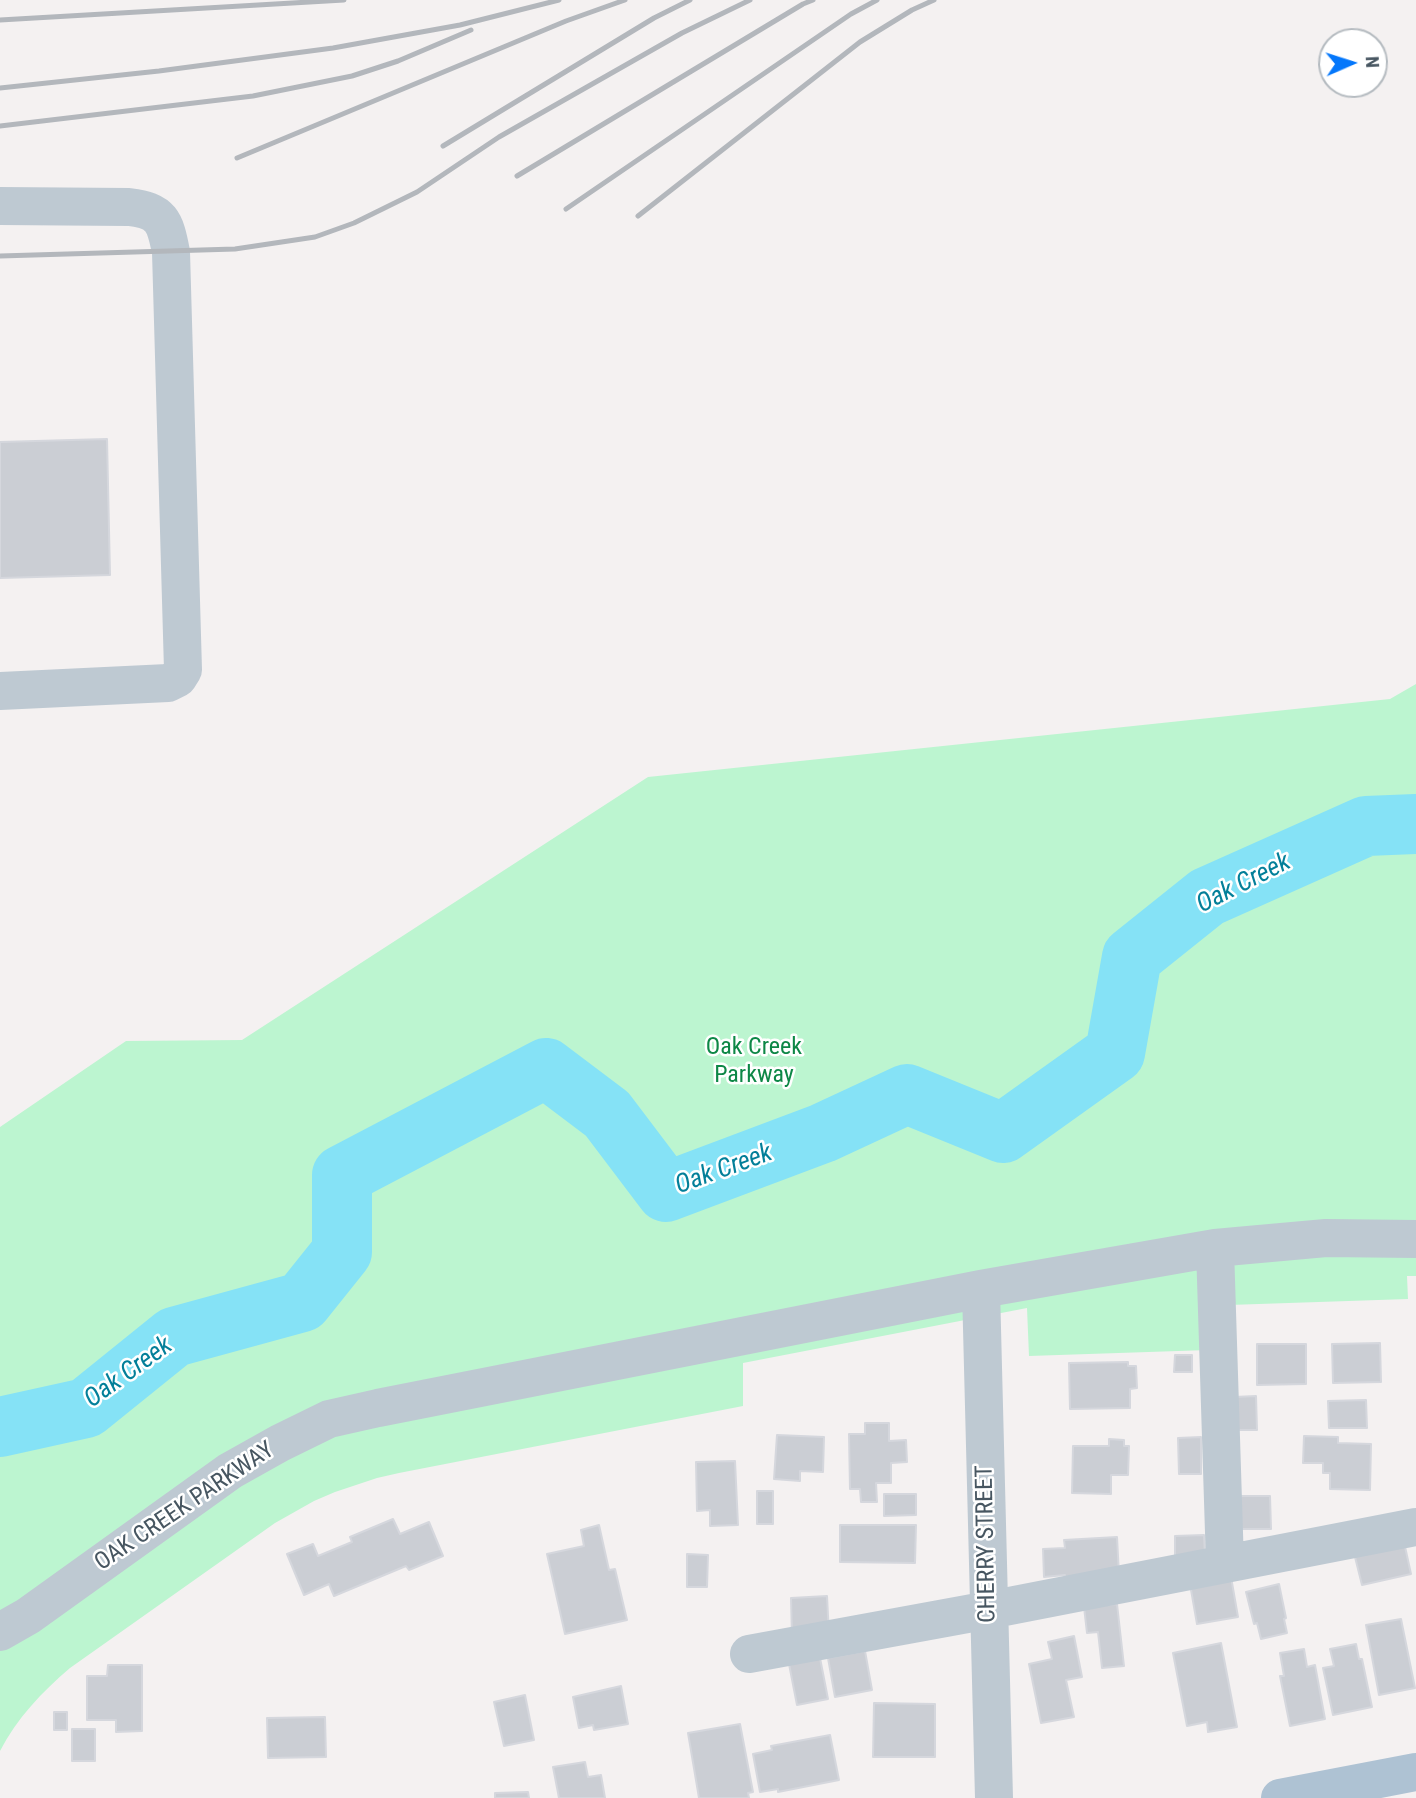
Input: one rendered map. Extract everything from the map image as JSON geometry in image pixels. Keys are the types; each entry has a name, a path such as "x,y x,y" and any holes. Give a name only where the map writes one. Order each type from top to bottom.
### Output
{"main road":[{"path":"1280,1798 1416,1772"}],"street":[{"path":"0,206 145,209 162,219 168,234 171,252 183,670 178,678 168,683 0,691"},
{"name":"OAK CREEK PARKWAY","path":"0,1632 28,1616 230,1471 329,1419 981,1289 1215,1248 1326,1238 1416,1239"},
{"path":"1215,1248 1225,1564"},
{"name":"CHERRY STREET","path":"981,1289 994,1798"},
{"path":"749,1654 1416,1527"}],"green space":[{"name":"Oak Creek Parkway","path":"1416,684 1416,1276 1407,1276 1408,1299 1229,1305 1208,1350 1029,1356 1027,1308 743,1363 743,1406 377,1478 314,1501 275,1523 70,1668 31,1706 0,1751 0,1127 126,1041 242,1040 648,777 1390,699"}],"building":[{"path":"107,439 110,575 0,578 0,442"},
{"path":"1380,1343 1381,1382 1333,1383 1332,1344"},
{"path":"1257,1344 1306,1344 1306,1384 1257,1385"},
{"path":"1175,1355 1192,1355 1192,1372 1174,1372"},
{"path":"1128,1362 1128,1366 1136,1366 1137,1388 1130,1389 1130,1408 1070,1409 1069,1363"},
{"path":"1256,1396 1257,1430 1235,1430 1234,1397"},
{"path":"1366,1400 1367,1428 1329,1428 1328,1401"},
{"path":"865,1423 889,1423 889,1441 906,1440 907,1462 891,1463 891,1483 876,1483 877,1502 861,1502 860,1489 850,1489 849,1434 865,1434"},
{"path":"777,1435 824,1437 823,1472 800,1471 800,1481 774,1479"},
{"path":"1304,1436 1338,1437 1338,1443 1371,1444 1370,1490 1330,1489 1330,1473 1323,1473 1323,1463 1303,1463"},
{"path":"1201,1437 1201,1474 1179,1474 1178,1438"},
{"path":"1109,1439 1124,1440 1124,1446 1129,1446 1128,1475 1111,1475 1111,1494 1072,1493 1073,1446 1109,1446"},
{"path":"735,1461 738,1525 710,1526 710,1510 697,1511 696,1462"},
{"path":"757,1491 773,1491 773,1524 757,1524"},
{"path":"884,1494 916,1494 916,1515 884,1516"},
{"path":"1241,1496 1270,1496 1271,1529 1241,1529"},
{"path":"393,1519 400,1534 429,1522 443,1556 409,1570 406,1566 334,1596 329,1584 304,1595 287,1554 313,1544 318,1556 352,1542 350,1537"},
{"path":"599,1525 609,1570 615,1569 627,1620 565,1634 547,1554 584,1546 581,1530"},
{"path":"840,1525 916,1525 915,1563 840,1562"},
{"path":"1204,1535 1205,1556 1175,1556 1175,1536"},
{"path":"1117,1537 1119,1575 1066,1581 1065,1575 1044,1577 1043,1549 1065,1548 1064,1540"},
{"path":"1404,1542 1411,1574 1362,1585 1354,1553"},
{"path":"687,1554 708,1555 707,1587 687,1587"},
{"path":"1231,1577 1238,1617 1197,1624 1190,1584"},
{"path":"1279,1584 1287,1633 1261,1639 1257,1623 1254,1624 1246,1592"},
{"path":"827,1596 829,1635 792,1637 791,1598"},
{"path":"1117,1604 1124,1666 1102,1668 1098,1632 1087,1633 1084,1607"},
{"path":"1401,1619 1415,1688 1379,1695 1366,1625"},
{"path":"1074,1636 1082,1677 1066,1680 1074,1717 1041,1723 1029,1664 1052,1659 1048,1642"},
{"path":"1221,1643 1237,1727 1208,1732 1207,1722 1187,1726 1173,1653"},
{"path":"1356,1644 1359,1659 1362,1659 1372,1707 1333,1715 1323,1668 1334,1666 1330,1649"},
{"path":"1304,1649 1307,1667 1315,1665 1325,1719 1290,1726 1280,1676 1284,1676 1280,1653"},
{"path":"865,1651 872,1690 835,1697 828,1658"},
{"path":"820,1658 828,1699 797,1705 789,1664"},
{"path":"108,1665 142,1665 142,1731 116,1732 116,1720 87,1720 87,1676 107,1676"},
{"path":"621,1686 628,1724 594,1730 593,1725 579,1728 573,1697"},
{"path":"525,1695 534,1740 504,1746 494,1702"},
{"path":"874,1703 935,1704 935,1757 873,1757"},
{"path":"54,1712 67,1712 67,1730 54,1730"},
{"path":"325,1717 326,1757 268,1758 267,1718"},
{"path":"740,1724 753,1792 748,1793 749,1798 699,1798 688,1733"},
{"path":"72,1729 95,1729 95,1761 72,1761"},
{"path":"830,1735 839,1780 778,1792 778,1789 760,1792 753,1754 772,1750 771,1746"},
{"path":"585,1762 588,1777 601,1775 605,1798 559,1798 553,1767"},
{"path":"528,1792 529,1798 495,1798 495,1793"}],"waterway":[{"name":"Oak Creek","path":"0,1427 86,1408 174,1337 302,1302 342,1252 342,1175 546,1068 607,1114 666,1192 823,1133 907,1094 1003,1133 1115,1053 1132,957 1207,897 1366,826 1416,824"}],"railway":[{"path":"0,20 344,0"},
{"path":"0,88 333,48 460,25 559,0"},
{"path":"237,158 566,21 625,0"},
{"path":"443,146 654,18 690,0"},
{"path":"0,256 235,249 315,237 354,223 417,192 499,137 682,33 750,0"},
{"path":"517,176 813,0"},
{"path":"566,209 851,14 877,0"},
{"path":"638,216 860,42 912,10 934,0"},
{"path":"0,126 253,96 352,76 398,61 471,30"}]}
